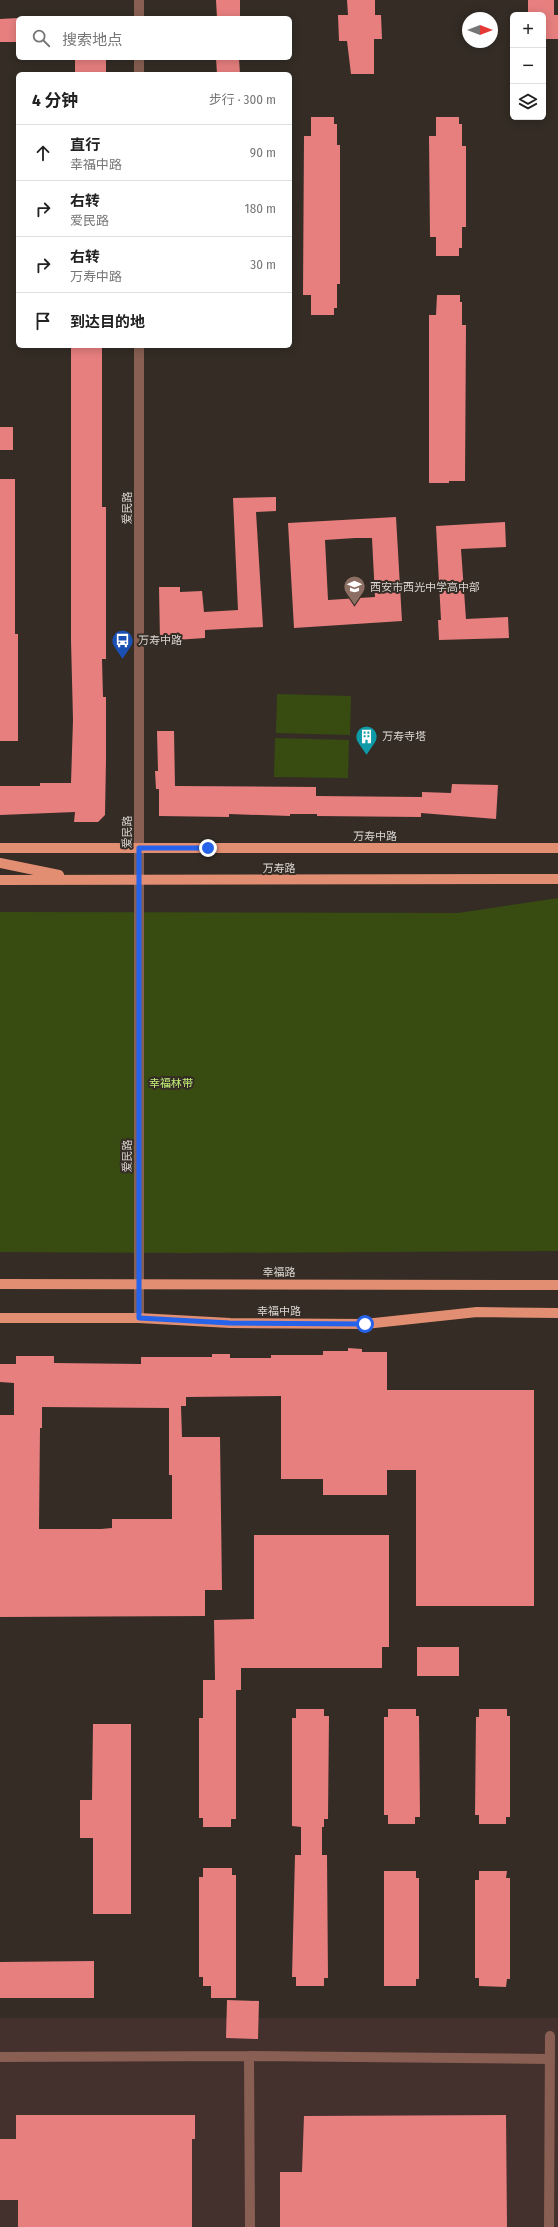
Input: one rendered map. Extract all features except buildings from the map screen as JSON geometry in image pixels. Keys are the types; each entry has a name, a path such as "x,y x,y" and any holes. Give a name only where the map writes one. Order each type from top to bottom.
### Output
{"main road":[{"name":"万寿中路","path":"0,848 558,848"},
{"path":"0,863 80,880"},
{"name":"万寿路","path":"0,880 558,879"},
{"name":"幸福路","path":"0,1284 558,1285"},
{"name":"幸福中路","path":"0,1318 139,1318 230,1323 365,1324 477,1312 558,1313"}],"street":[{"path":"139,0 139,16"},
{"path":"139,60 139,72"},
{"name":"爱民路","path":"139,348 139,1318"},
{"path":"549,2227 550,2036"},
{"path":"0,2057 249,2056 550,2059"},
{"path":"249,2056 250,2227"}],"shaded area":[{"path":"0,2018 558,2018 558,2227 0,2227"}],"green space":[{"path":"277,694 351,696 350,735 276,733"},
{"path":"275,738 349,740 348,778 274,777"},
{"name":"幸福林带","path":"558,898 558,1251 185,1253 0,1252 0,912 458,913"}],"place":[{"name":"西安市西光中学高中部","path":"355,606"},
{"name":"万寿中路","path":"123,660"},
{"name":"万寿寺塔","path":"367,756"}],"route":[{"path":"208,848 139,848 139,1318 230,1323 365,1324"}]}
